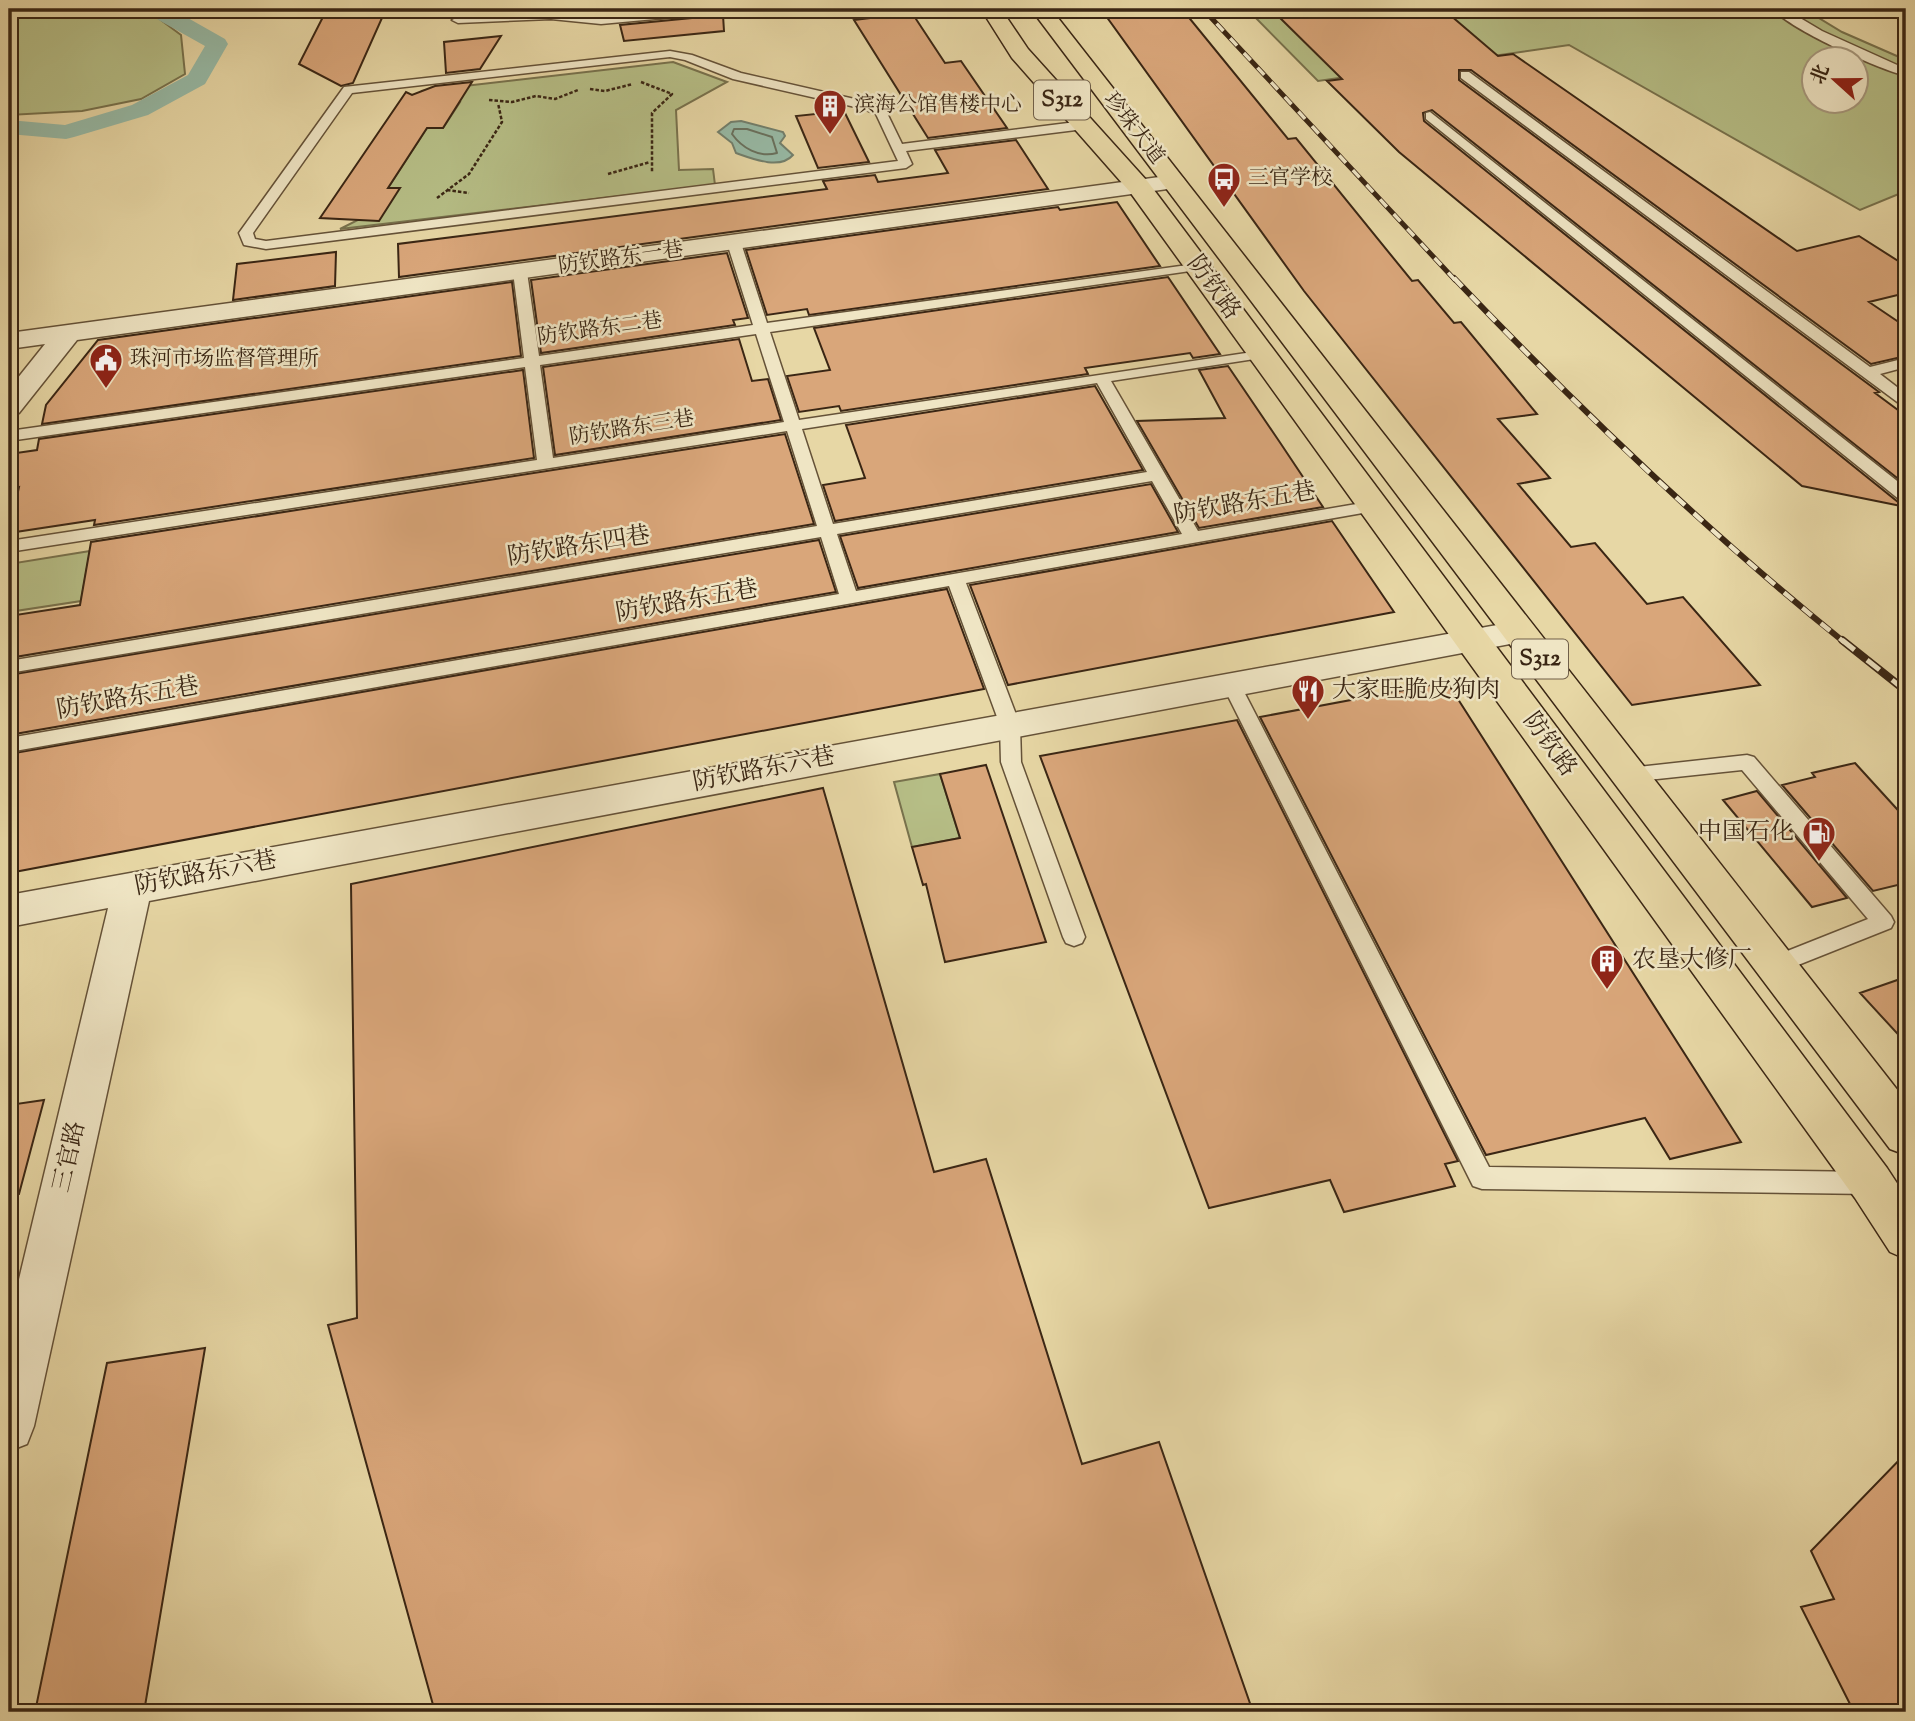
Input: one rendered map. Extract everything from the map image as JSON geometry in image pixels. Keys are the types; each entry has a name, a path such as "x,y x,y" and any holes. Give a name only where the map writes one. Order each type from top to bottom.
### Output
{"main road":[{"name":"珍珠大道","path":"991,9 1020,53 1139,187"},
{"name":"珍珠大道","path":"1041,9 1174,182"},
{"name":"防钦路","path":"1174,182 1906,1135"},
{"name":"防钦路","path":"1139,187 1871,1183 1906,1237"}],"street":[{"name":"防钦路东一巷","path":"9,341 1174,182"},
{"path":"9,407 68,333"},
{"name":"防钦路东六巷","path":"9,911 1519,632"},
{"name":"三官路","path":"9,1426 15,1377 132,888"}],"lane":[{"path":"458,20 551,16 601,21 731,9"},
{"path":"1779,9 1782,14 1804,27 1906,73"},
{"path":"670,54 688,57 737,76 851,101 881,111 898,148 906,164 266,245 249,242 246,233 348,90 670,54"},
{"path":"1465,75 1906,401"},
{"path":"1430,116 1906,496"},
{"path":"898,148 1084,125"},
{"path":"734,243 849,598"},
{"name":"防钦路东二巷","path":"9,436 1197,266"},
{"path":"520,272 546,464"},
{"name":"防钦路东三巷","path":"9,547 1261,353"},
{"path":"1868,373 1906,362"},
{"path":"1102,378 1193,538"},
{"name":"防钦路东四巷","path":"9,667 1157,475"},
{"name":"防钦路东五巷","path":"9,745 1374,506"},
{"path":"955,579 1010,725 1011,762 1074,937"},
{"path":"1231,684 1482,1178 1871,1183"},
{"path":"1629,775 1747,762 1883,922 1775,965"}],"path":[{"path":"478,76 480,92 487,99 498,103 512,103 536,96 555,99 583,88 605,92 641,82 672,94 652,113 650,162 655,196"},
{"path":"430,225 432,202 469,174 502,122 498,103"}],"green space":[{"path":"9,9 146,9 181,35 185,74 141,99 82,111 9,115"},
{"path":"1247,9 1804,9 1842,32 1906,60 1906,191 1860,210 1569,45 1318,81"},
{"path":"673,62 727,82 676,110 679,170 713,169 715,185 340,229 358,220 399,188 388,188 427,128 443,128 460,102 421,91"},
{"path":"90,551 81,601 9,612 9,564"},
{"path":"940,774 960,838 912,847 894,782"}],"water":[{"path":"741,121 783,132 785,136 780,143 793,155 774,163 736,153 732,143 718,132 731,122"}],"building":[{"path":"327,9 386,9 353,83 341,86 299,64"},
{"path":"1101,9 1182,9 1288,139 1296,138 1412,281 1418,280 1454,323 1461,322 1537,414 1498,419 1550,478 1518,484 1571,547 1595,543 1647,604 1683,597 1760,685 1632,705 1304,291"},
{"path":"1271,9 1443,9 1498,56 1513,54 1797,251 1859,236 1906,266 1906,293 1869,302 1906,327 1906,356 1871,364 1471,70 1459,70 1459,80 1879,392 1875,393 1906,416 1906,485 1432,110 1423,113 1424,121 1898,502 1906,503 1906,507 1802,486 1399,152 1327,81 1342,79"},
{"path":"912,13 945,63 961,61 1007,128 928,138 854,20"},
{"path":"723,15 724,31 624,41 620,25"},
{"path":"501,36 480,69 446,73 444,42"},
{"path":"472,82 443,128 427,128 388,188 400,188 379,221 320,218 406,92 412,95 435,86"},
{"name":"滨海公馆售楼中心","path":"844,111 869,162 818,168 796,116"},
{"path":"1016,140 1048,189 399,277 398,244 827,189 823,181 875,175 878,182 948,173 935,150"},
{"path":"1117,202 1160,266 809,315 807,309 767,315 746,250 1058,207 1060,210"},
{"path":"336,252 335,286 233,300 237,264"},
{"path":"727,253 748,318 733,320 735,325 541,353 531,280"},
{"path":"1168,277 1220,354 1193,358 1190,353 1085,368 1088,374 841,411 839,406 799,412 787,376 830,370 814,328"},
{"path":"512,282 521,356 42,424 46,405 98,340"},
{"path":"739,339 752,381 768,379 781,420 555,455 543,367"},
{"path":"1228,366 1323,507 1199,528 1137,421 1225,418 1199,370"},
{"path":"523,370 534,458 94,525 95,520 9,533 19,487 9,489 9,454 37,450 39,439"},
{"path":"1095,386 1143,470 835,521 823,485 865,478 846,425"},
{"path":"785,434 814,524 9,658 9,616 80,605 91,542"},
{"path":"1151,484 1178,532 858,588 840,536"},
{"path":"1332,521 1394,612 1008,685 970,585"},
{"path":"819,540 836,592 9,735 9,675"},
{"path":"947,589 984,689 9,873 9,754"},
{"path":"1447,682 1741,1142 1670,1159 1645,1118 1486,1155 1260,717"},
{"path":"1237,720 1458,1161 1445,1164 1455,1186 1344,1212 1330,1180 1209,1208 1040,756"},
{"path":"1855,763 1906,819 1906,883 1873,891 1782,785 1815,777 1812,773"},
{"path":"986,765 1046,942 945,962 926,884 923,885 912,847 960,838 940,774"},
{"path":"823,788 934,1172 986,1159 1082,1464 1159,1442 1253,1712 435,1712 328,1325 357,1318 351,884"},
{"path":"1757,791 1847,898 1812,907 1723,800"},
{"path":"1906,977 1906,1043 1860,993"},
{"path":"44,1100 19,1194 9,1193 9,1105"},
{"path":"205,1348 144,1712 35,1712 107,1363"},
{"path":"1906,1453 1906,1712 1854,1712 1801,1607 1834,1599 1811,1551"}],"waterway":[{"path":"9,127 66,132 140,110 197,79 217,44 163,13 162,9"}],"railway":[{"path":"1203,9 1455,280"},
{"path":"1454,278 1547,374 1692,512 1844,642"},
{"path":"1842,640 1906,691"}],"place":[{"name":"滨海公馆售楼中心","path":"830,136"},
{"name":"三官学校","path":"1224,209"},
{"name":"珠河市场监督管理所","path":"106,390"},
{"name":"大家旺脆皮狗肉","path":"1308,721"},
{"name":"中国石化","path":"1819,863"},
{"name":"农垦大修厂","path":"1607,991"}]}
